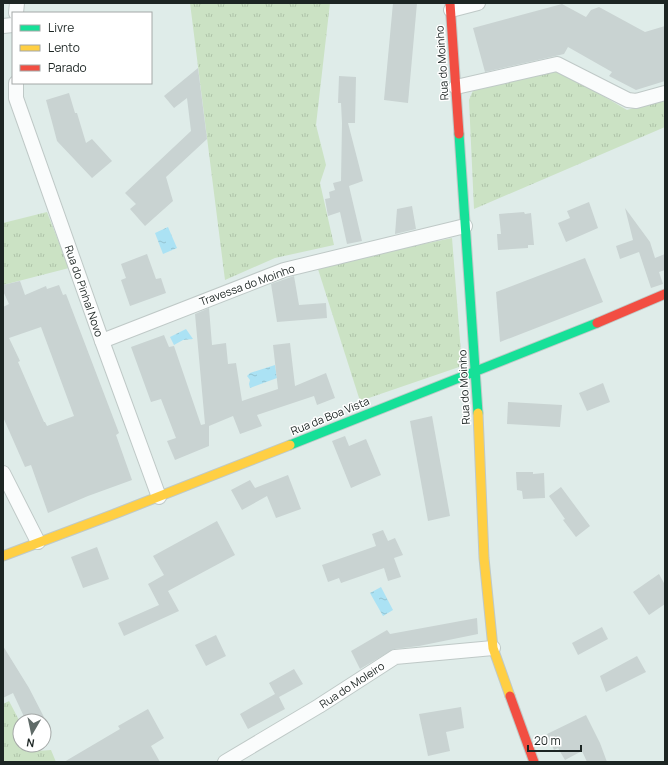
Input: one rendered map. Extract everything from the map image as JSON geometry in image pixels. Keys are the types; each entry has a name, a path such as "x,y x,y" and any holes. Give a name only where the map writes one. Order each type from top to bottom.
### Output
{"street":[{"path":"451,7 478,3"},
{"name":"Rua do Moinho","path":"451,7 476,372 484,558 493,648 534,762"},
{"path":"456,87 557,64 628,100 636,101 665,93"},
{"name":"Rua do Pinhal Novo","path":"16,84 16,98 159,497"},
{"name":"Travessa do Moinho","path":"102,341 284,270 466,226"},
{"name":"Rua da Boa Vista","path":"3,556 159,497 476,372 572,334 665,294"},
{"path":"3,473 38,542"},
{"name":"Rua do Moleiro","path":"225,762 319,706 395,657 493,648"}],"green space":[{"path":"190,3 330,3 316,125 326,165 320,183 334,245 275,258 225,280"},
{"path":"557,69 627,110 665,99 665,127 474,209 469,100 474,88"},
{"path":"47,212 69,268 3,285 3,223"},
{"path":"452,238 462,366 360,401 317,266"},
{"path":"9,701 15,713 12,713 12,753 52,752 56,762 3,762 3,704"}],"water":[{"path":"168,227 177,248 163,254 155,233"},
{"path":"186,329 193,339 183,340 174,345 170,337"},
{"path":"275,365 277,378 250,388 250,380 247,376 250,373"},
{"path":"381,587 393,610 383,616 370,593"}],"building":[{"path":"393,3 417,3 408,103 384,100"},
{"path":"562,4 586,17 591,10 599,7 645,32 665,26 665,81 636,90 609,76 612,72 568,47 564,54 485,72 473,28"},
{"path":"198,68 207,139 166,177 173,201 145,226 130,209 136,204 125,193 191,131 187,98 174,108 164,96"},
{"path":"339,76 356,77 355,123 348,123 363,181 349,186 362,241 347,244 340,212 328,216 325,199 330,198 329,192 335,190 333,183 341,181 342,123 341,103 338,103"},
{"path":"69,93 86,143 92,139 112,161 92,178 57,141 46,100"},
{"path":"589,202 598,228 566,242 558,223 570,218 567,211"},
{"path":"412,206 416,229 395,234 397,209"},
{"path":"625,208 650,242 655,258 665,254 665,270 659,272 663,284 651,288 639,252 620,259 616,246 633,240"},
{"path":"524,212 525,214 531,213 534,245 528,245 528,248 498,250 497,234 501,234 499,214"},
{"path":"147,254 156,279 161,278 166,293 130,306 121,280 126,278 121,264"},
{"path":"585,258 603,302 500,342 496,292"},
{"path":"294,276 299,305 326,303 327,318 277,322 271,284"},
{"path":"20,281 25,295 46,286 47,289 59,285 63,295 66,294 119,433 116,435 132,480 48,513 31,465 25,467 3,417 3,307 9,304 3,291 3,285","holes":["41,327 74,416 47,426 18,362 20,361 9,338"]},
{"path":"209,308 212,345 226,343 228,364 236,363 242,401 278,389 273,345 290,343 295,386 326,373 335,398 317,405 314,396 257,415 262,426 240,434 233,416 209,426 209,446 175,460 167,441 176,438 161,399 151,402 131,347 164,335 169,347 174,346 201,425 205,424 195,314"},
{"path":"603,383 610,402 587,411 579,393"},
{"path":"508,402 562,405 560,427 507,424"},
{"path":"432,416 450,516 428,521 410,421"},
{"path":"345,436 349,446 366,439 381,475 351,488 332,441"},
{"path":"516,472 533,472 533,474 544,473 545,498 523,499 522,491 517,490"},
{"path":"288,475 301,509 276,518 267,496 242,510 231,490 250,480 255,488"},
{"path":"561,487 590,526 576,537 563,520 565,519 549,496"},
{"path":"217,521 235,555 168,591 179,611 124,636 118,623 159,605 148,584 164,575 153,556"},
{"path":"383,530 388,541 395,538 403,555 394,558 401,577 388,581 384,568 341,583 339,578 328,582 322,565 376,546 372,534"},
{"path":"97,547 109,579 83,588 71,557"},
{"path":"659,574 665,585 665,604 649,615 633,592"},
{"path":"477,618 478,634 419,646 394,649 360,669 351,651 387,630 390,634"},
{"path":"602,627 608,639 578,655 572,643"},
{"path":"216,635 226,656 206,666 195,645"},
{"path":"3,646 29,688 42,713 22,713 13,693 3,698"},
{"path":"637,656 646,672 606,692 600,676"},
{"path":"294,669 303,684 279,697 285,709 248,729 240,714 275,694 269,683"},
{"path":"461,707 464,728 446,732 450,751 428,756 419,714"},
{"path":"148,709 164,738 151,746 160,762 64,762 120,729 118,726"},
{"path":"586,715 600,743 607,762 587,762 582,751 565,760 558,748 554,750 547,734"}],"traffic: fast":[{"path":"459,134 478,413"},
{"path":"290,445 597,323"}],"traffic: slow":[{"path":"478,413 484,558 493,648 510,696"},
{"path":"3,556 290,445"}],"traffic: jam":[{"path":"450,3 459,134"},
{"path":"597,323 665,294"},
{"path":"510,696 534,762"}]}
